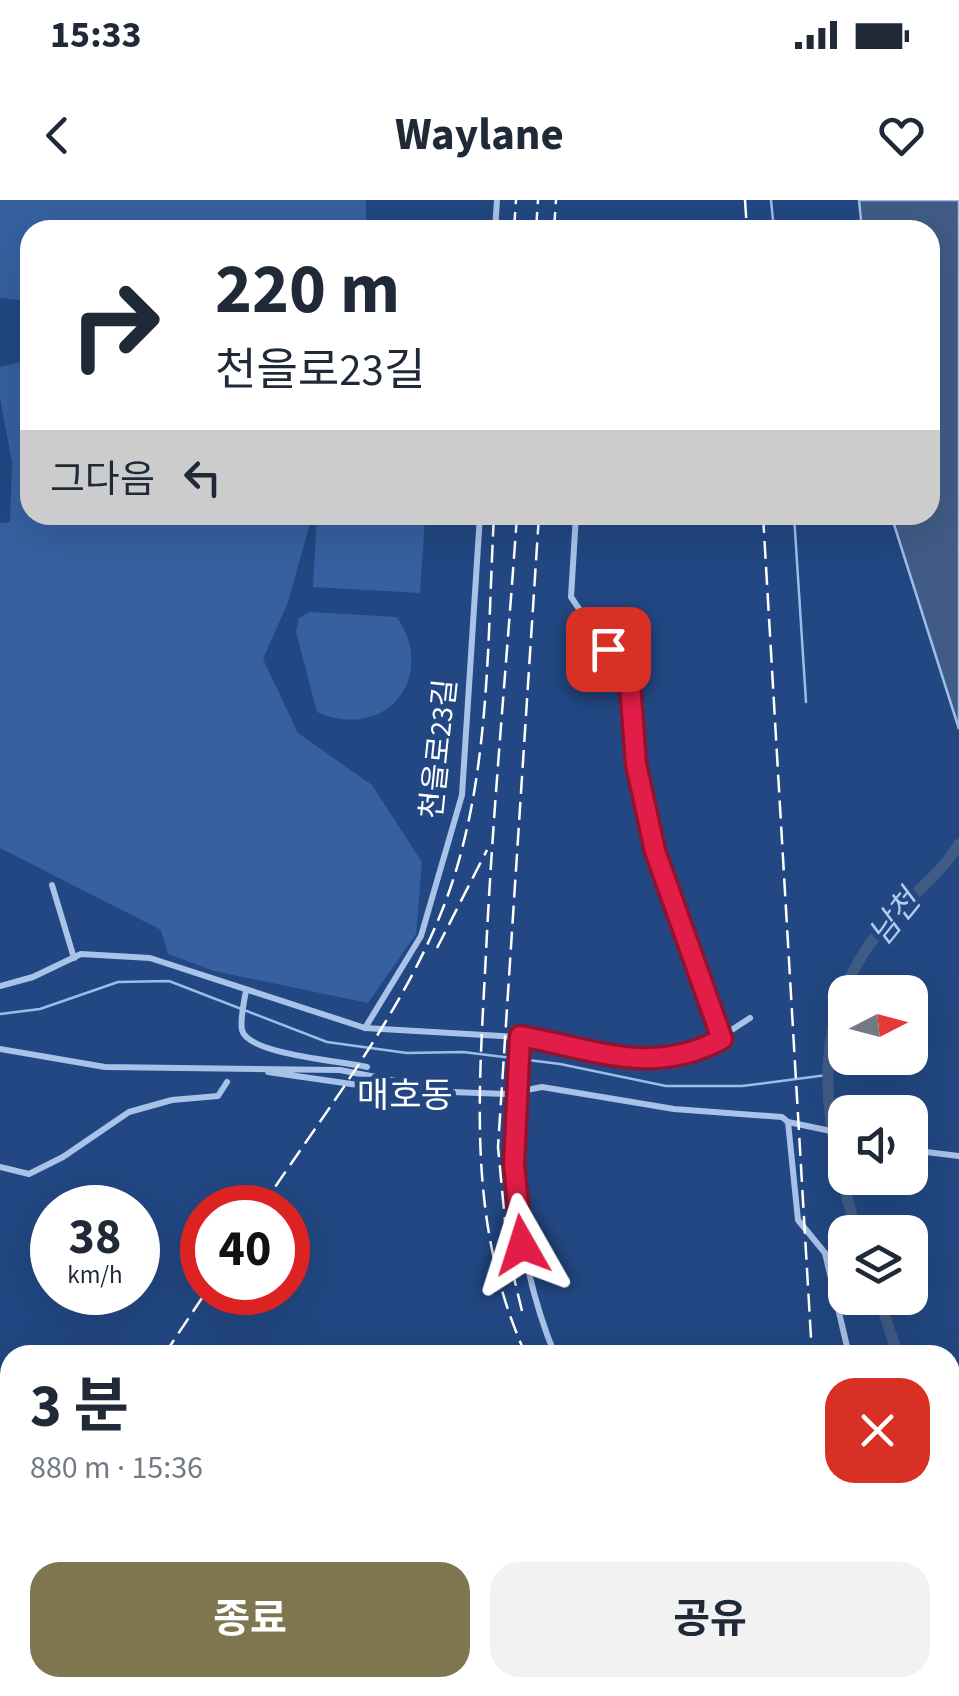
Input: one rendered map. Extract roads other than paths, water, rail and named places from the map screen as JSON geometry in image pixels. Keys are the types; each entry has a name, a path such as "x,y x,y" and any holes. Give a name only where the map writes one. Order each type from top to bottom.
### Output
{"street":[{"name":"천을로23길","path":"366,1028 421,936 462,796 479,525"},
{"path":"575,525 571,593 630,684 636,764 647,822 722,1039"},
{"path":"52,885 74,958"},
{"path":"0,986 81,954 150,958 246,994 366,1028 520,1041 651,1061 675,1060 722,1039 750,1018"},
{"path":"246,994 242,1031 249,1041 284,1053 367,1067"},
{"path":"520,1041 514,1164 522,1245 536,1310 550,1345"},
{"path":"0,1049 106,1067 362,1072 452,1092"},
{"path":"268,1072 407,1092 515,1092 542,1087 674,1109 782,1116 788,1122 828,1131"},
{"path":"0,1166 28,1174 63,1157 129,1112 172,1100 218,1096 227,1082"},
{"path":"788,1122 798,1220 826,1253 848,1345"},
{"path":"928,1152 959,1156"}],"waterway":[{"path":"771,200 773,220"},
{"path":"795,525 806,702"},
{"name":"남천","path":"852,1215 836,1153 828,1075 831,1037 841,1000 857,964 882,928 942,867 959,844"},
{"path":"0,1014 40,1009 118,982 169,981 327,1042 407,1053 463,1052 560,1064 666,1086 742,1086 827,1075"},
{"name":"남천","path":"885,1315 895,1345"}],"railway":[{"path":"515,220 516,200"},
{"path":"537,220 538,200"},
{"path":"555,220 556,200"},
{"path":"745,200 746,220"},
{"path":"277,1185 377,1036 427,945 447,898 462,849 478,767 494,525"},
{"path":"516,525 489,898 480,1107 485,1207 493,1257 522,1345"},
{"path":"522,1311 508,1253 498,1147 538,525"},
{"path":"764,525 811,1345"},
{"path":"437,948 487,850"},
{"path":"171,1345 191,1315"}],"district":[{"name":"매호동","path":"405,1096"}]}
